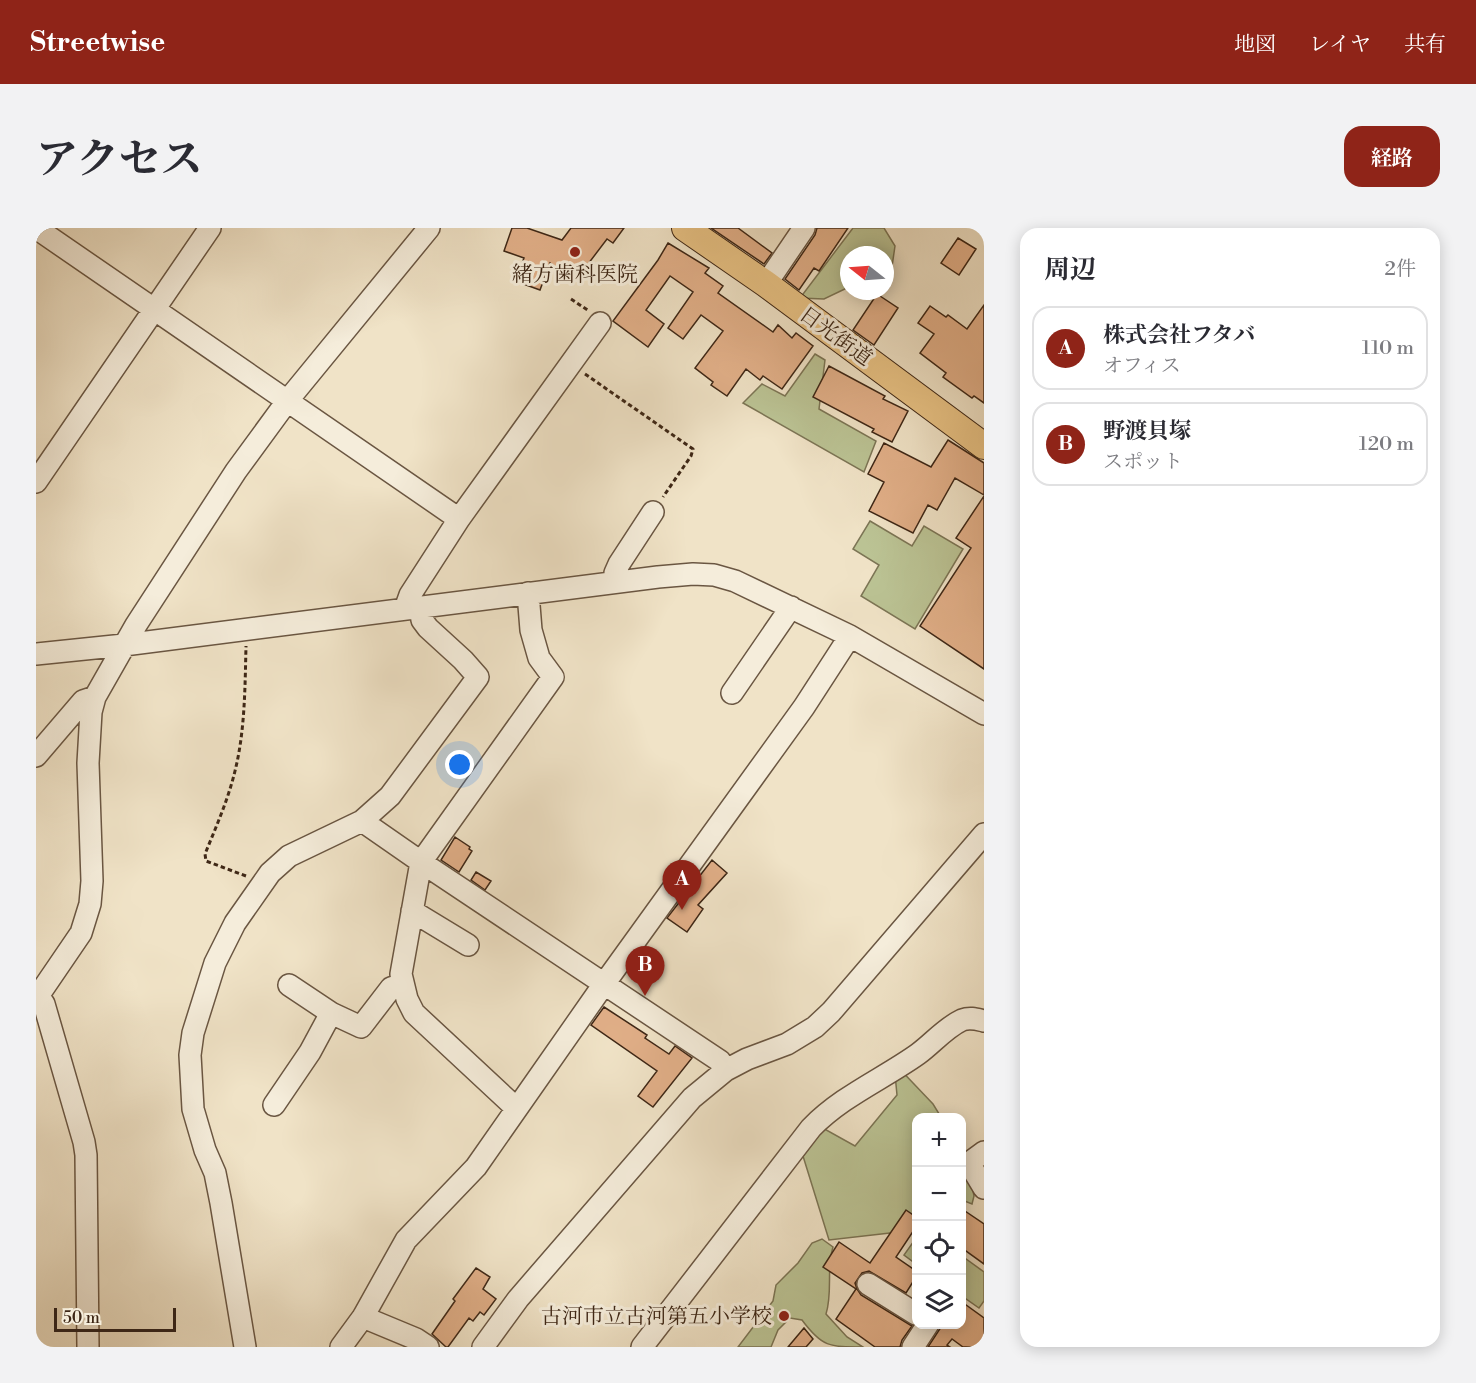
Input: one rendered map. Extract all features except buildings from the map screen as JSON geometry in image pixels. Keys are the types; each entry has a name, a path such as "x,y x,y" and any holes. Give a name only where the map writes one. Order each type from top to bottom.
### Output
{"main road":[{"name":"日光街道","path":"686,228 984,446"}],"street":[{"path":"36,228 459,519"},
{"path":"36,482 43,457 154,310 210,228"},
{"path":"88,1347 86,1155 44,1004 37,997 81,933 90,904 92,881 89,729 95,697 124,645 236,471 288,400 429,228"},
{"path":"765,284 804,228"},
{"path":"245,1347 215,1173 205,1150 193,1109 190,1055 194,1033 215,963 235,923 261,883 289,856 362,821 390,796 478,677 428,628 412,608 410,595 459,519 600,323"},
{"path":"616,582 615,573 619,564 653,512"},
{"path":"36,654 124,645 616,582 693,574 714,575 735,581 850,636 984,714"},
{"path":"516,1108 419,1018 407,999 401,974 420,862 553,677 539,658 531,630 528,593"},
{"path":"732,693 791,607"},
{"path":"341,1347 363,1317 406,1240 476,1167 604,984 804,707 850,636"},
{"path":"36,756 83,701 95,697"},
{"path":"362,821 720,1061 726,1070"},
{"path":"483,1347 518,1299 692,1098 726,1070 747,1059 788,1044 815,1027 831,1012 984,834"},
{"path":"412,911 468,945"},
{"path":"289,985 331,1013 361,1027 391,988 403,984"},
{"path":"274,1105 310,1052 331,1013"},
{"path":"642,1347 811,1128 825,1114 918,1054 956,1023 973,1018 984,1022"},
{"path":"984,1152 969,1163 984,1188"},
{"path":"868,1284 912,1312"},
{"path":"363,1317 428,1347"},
{"path":"913,1347 925,1329"}],"path":[{"path":"571,365 693,449 691,456 653,512"},
{"path":"247,629 241,735 236,769 206,854 206,861 261,883"}],"green space":[{"path":"853,228 884,228 895,246 894,253 894,246 840,246 840,291 824,299 800,298"},
{"path":"815,354 825,360 819,409 876,441 864,472 743,403 762,384 785,396"},
{"path":"870,521 912,546 924,526 963,549 915,629 861,596 879,565 853,549"},
{"path":"894,1063 933,1104 939,1113 912,1113 912,1230 829,1240 803,1156 821,1127 855,1146 897,1095"},
{"path":"966,1154 974,1196 972,1204 966,1202"},
{"path":"822,1239 833,1247 826,1314 847,1337 863,1347 827,1344 815,1336 802,1320 790,1318 778,1330 771,1347 738,1347 773,1301 776,1285 798,1263 812,1243"},
{"path":"912,1244 912,1261 904,1255"},
{"path":"966,1259 984,1272 984,1301 979,1308 966,1299"}],"place":[{"name":"緒方歯科医院","path":"575,252"},
{"name":"株式会社フタバ","path":"682,910"},
{"name":"野渡貝塚","path":"645,996"},
{"name":"古河市立古河第五小学校","path":"784,1316"}]}
